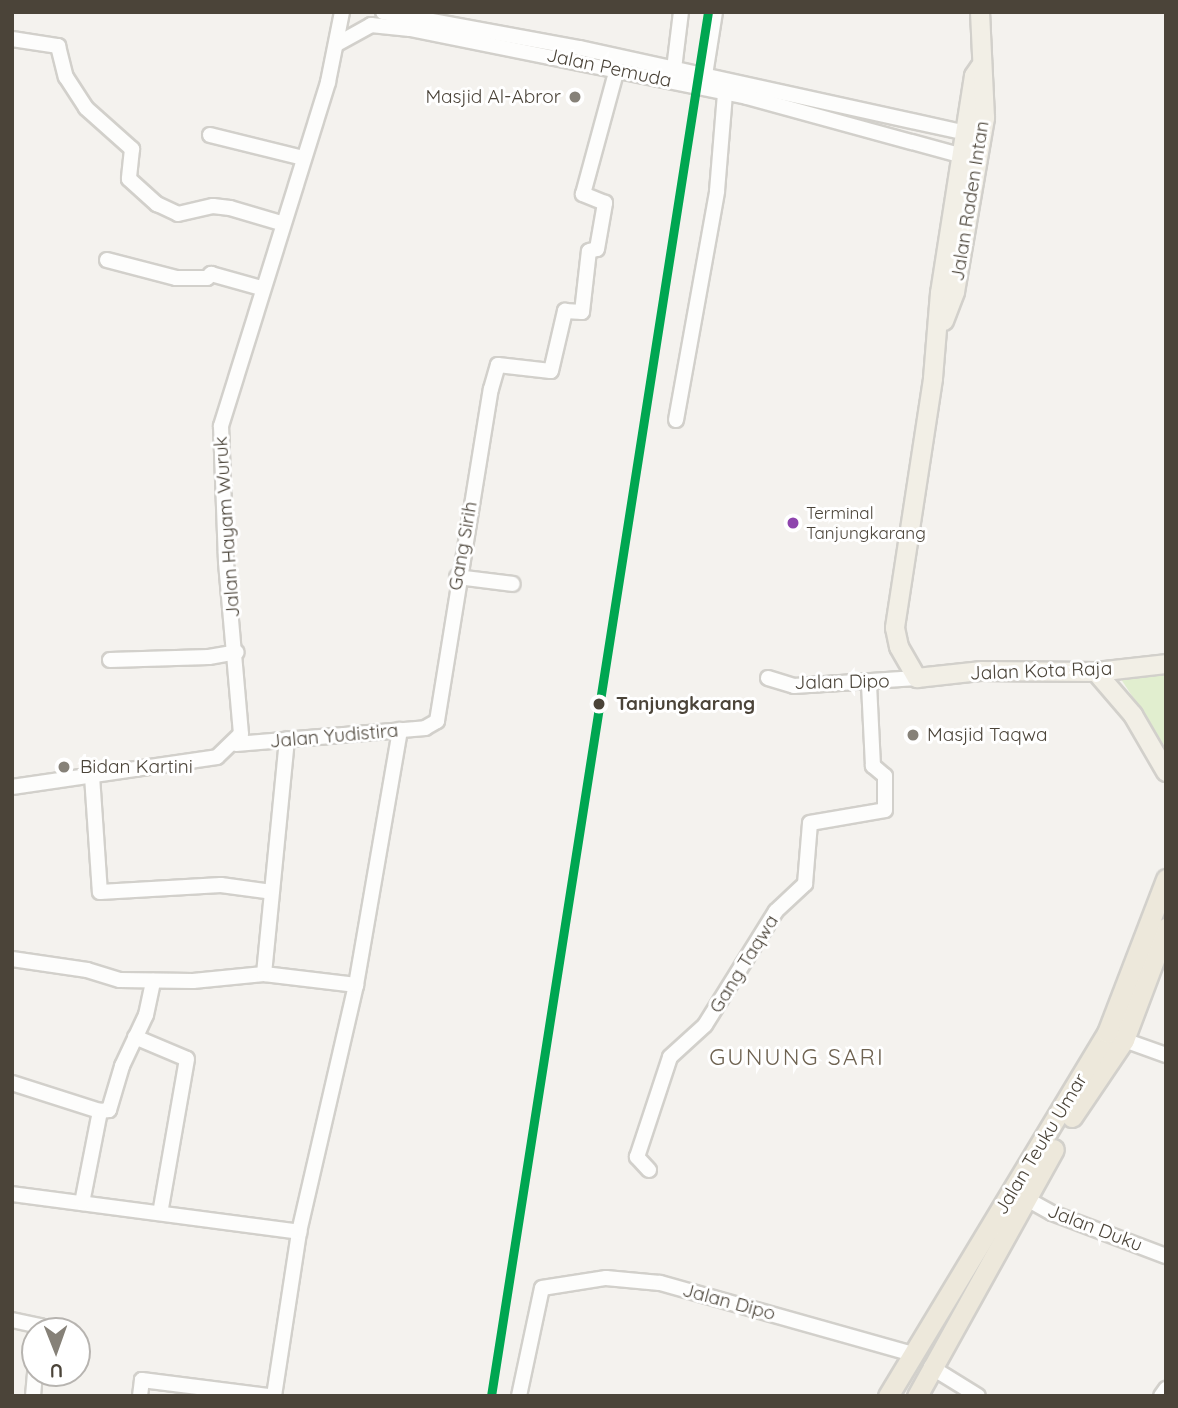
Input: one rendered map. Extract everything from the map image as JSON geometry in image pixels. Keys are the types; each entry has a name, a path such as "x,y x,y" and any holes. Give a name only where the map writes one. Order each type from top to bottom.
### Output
{"highway":[{"name":"Jalan Teuku Umar","path":"888,1396 1107,1033 1166,879"},
{"name":"Jalan Teuku Umar","path":"917,1396 1077,1108 1124,1040 1166,928"}],"main road":[{"name":"Jalan Raden Intan","path":"939,334 955,292 979,165 986,77 980,67 980,12"},
{"name":"Jalan Raden Intan","path":"917,678 905,661 895,628 939,334 940,293 968,133 974,76 980,67"},
{"name":"Jalan Kota Raja","path":"917,678 980,671 1096,672 1166,664"},
{"path":"1096,672 1133,715 1166,772"}],"street":[{"name":"Jalan Hayam Wuruk","path":"236,744 241,722 237,652 226,562 220,436 261,288 337,44 342,12"},
{"name":"Jalan Pemuda","path":"383,12 705,75 749,91 964,156"},
{"path":"674,69 681,12"},
{"path":"705,75 715,12"},
{"name":"Jalan Pemuda","path":"337,44 357,29 383,24 617,69 674,69 725,93 749,91 968,133"},
{"path":"12,39 58,46 66,77 86,108 131,149 129,179 157,204 178,214 213,206 230,208 281,223"},
{"name":"Gang Sirih","path":"432,725 439,714 457,577 498,365 551,371 565,311 582,312 589,251 597,249 605,203 583,194 617,69"},
{"path":"676,420 717,191 725,93"},
{"path":"884,132 889,116"},
{"path":"210,135 303,158"},
{"path":"107,260 176,278 207,278 211,274 261,288"},
{"path":"457,577 513,583"},
{"path":"110,660 209,657 237,652"},
{"name":"Jalan Dipo","path":"768,678 794,686 869,685 917,678"},
{"name":"Gang Taqwa","path":"649,1170 636,1157 670,1057 705,1025 776,911 805,884 810,822 884,810 885,776 873,766 869,685"},
{"name":"Jalan Yudistira","path":"236,744 432,725"},
{"path":"274,1396 299,1231 356,985 400,730"},
{"path":"264,974 287,739"},
{"path":"12,787 217,757 236,744"},
{"path":"92,776 100,892 221,885 272,892"},
{"path":"12,959 87,970 120,981 264,974 356,985"},
{"path":"12,1083 100,1111 109,1110 135,1037 146,1015 153,981"},
{"path":"135,1037 187,1059 160,1213"},
{"path":"1124,1040 1166,1055"},
{"path":"82,1203 100,1111"},
{"path":"12,1194 299,1231"},
{"name":"Jalan Duku","path":"1026,1198 1052,1213 1166,1256"},
{"name":"Jalan Dipo","path":"519,1396 542,1288 606,1278 660,1283 913,1354"},
{"path":"932,1367 978,1396"},
{"path":"140,1396 142,1380 268,1396"},
{"path":"1161,1396 1166,1388"}],"green space":[{"path":"1166,672 1166,748 1119,676"}],"transit line":[{"path":"491,1396 708,12"}],"place":[{"name":"Masjid Al-Abror","path":"575,97"},
{"name":"Terminal Tanjungkarang","path":"793,523"},
{"name":"Tanjungkarang","path":"599,704"},
{"name":"Masjid Taqwa","path":"913,735"},
{"name":"Bidan Kartini","path":"64,767"}],"district":[{"name":"GUNUNG SARI","path":"797,1057"}]}
